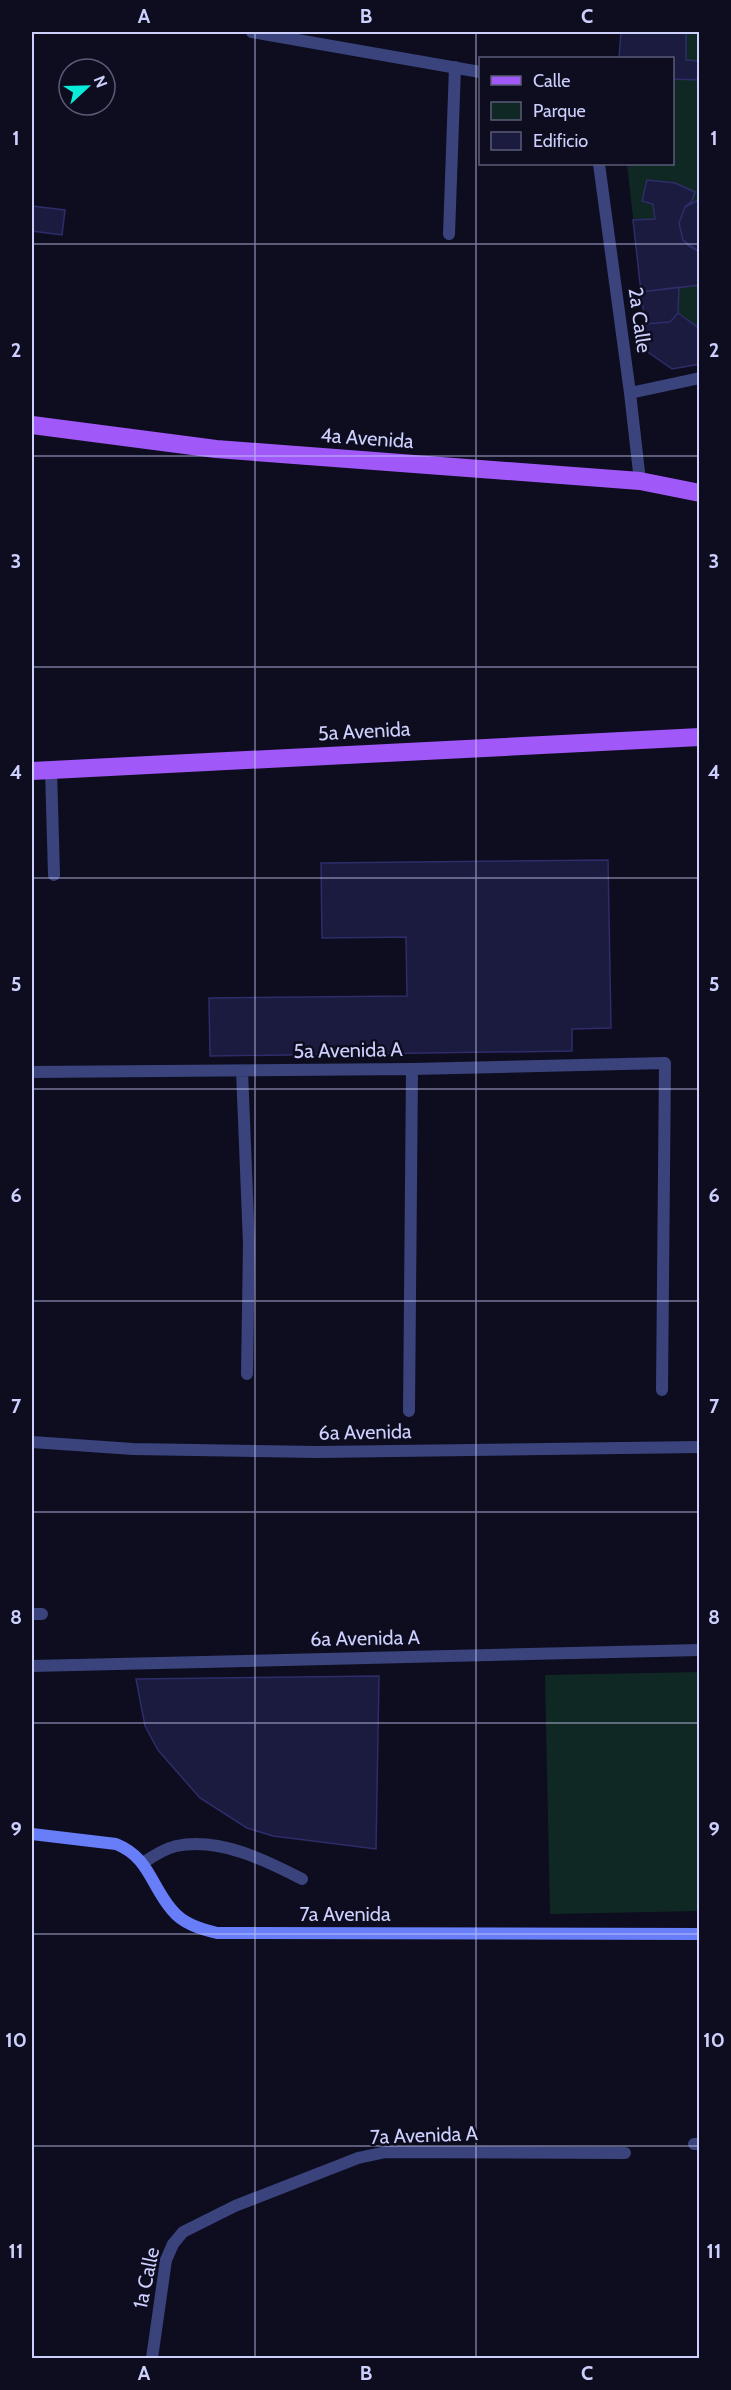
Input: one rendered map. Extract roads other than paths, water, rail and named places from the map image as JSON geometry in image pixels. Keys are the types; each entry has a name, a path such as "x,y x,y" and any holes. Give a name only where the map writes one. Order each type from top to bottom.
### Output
{"main road":[{"name":"4a Avenida","path":"32,425 216,449 640,481 699,493"},
{"name":"5a Avenida","path":"32,771 699,737"},
{"name":"7a Avenida","path":"32,1833 116,1844 126,1848 142,1863 172,1911 195,1927 217,1933 699,1934"}],"street":[{"path":"252,32 479,72"},
{"path":"449,234 455,67"},
{"name":"2a Calle","path":"598,165 640,481"},
{"path":"630,393 699,378"},
{"path":"51,770 54,875"},
{"name":"5a Avenida A","path":"32,1072 412,1069 665,1063 662,1390"},
{"path":"409,1411 412,1069"},
{"path":"242,1071 249,1244 247,1374"},
{"name":"6a Avenida","path":"32,1442 133,1449 318,1452 699,1447"},
{"name":"6a Avenida A","path":"32,1666 699,1650"},
{"path":"142,1863 175,1846 201,1844 238,1851 302,1879"},
{"name":"7a Avenida A","path":"235,2206 358,2158 386,2152 625,2153"},
{"name":"1a Calle","path":"152,2358 163,2274 173,2244 177,2237 190,2226 235,2206"}]}
